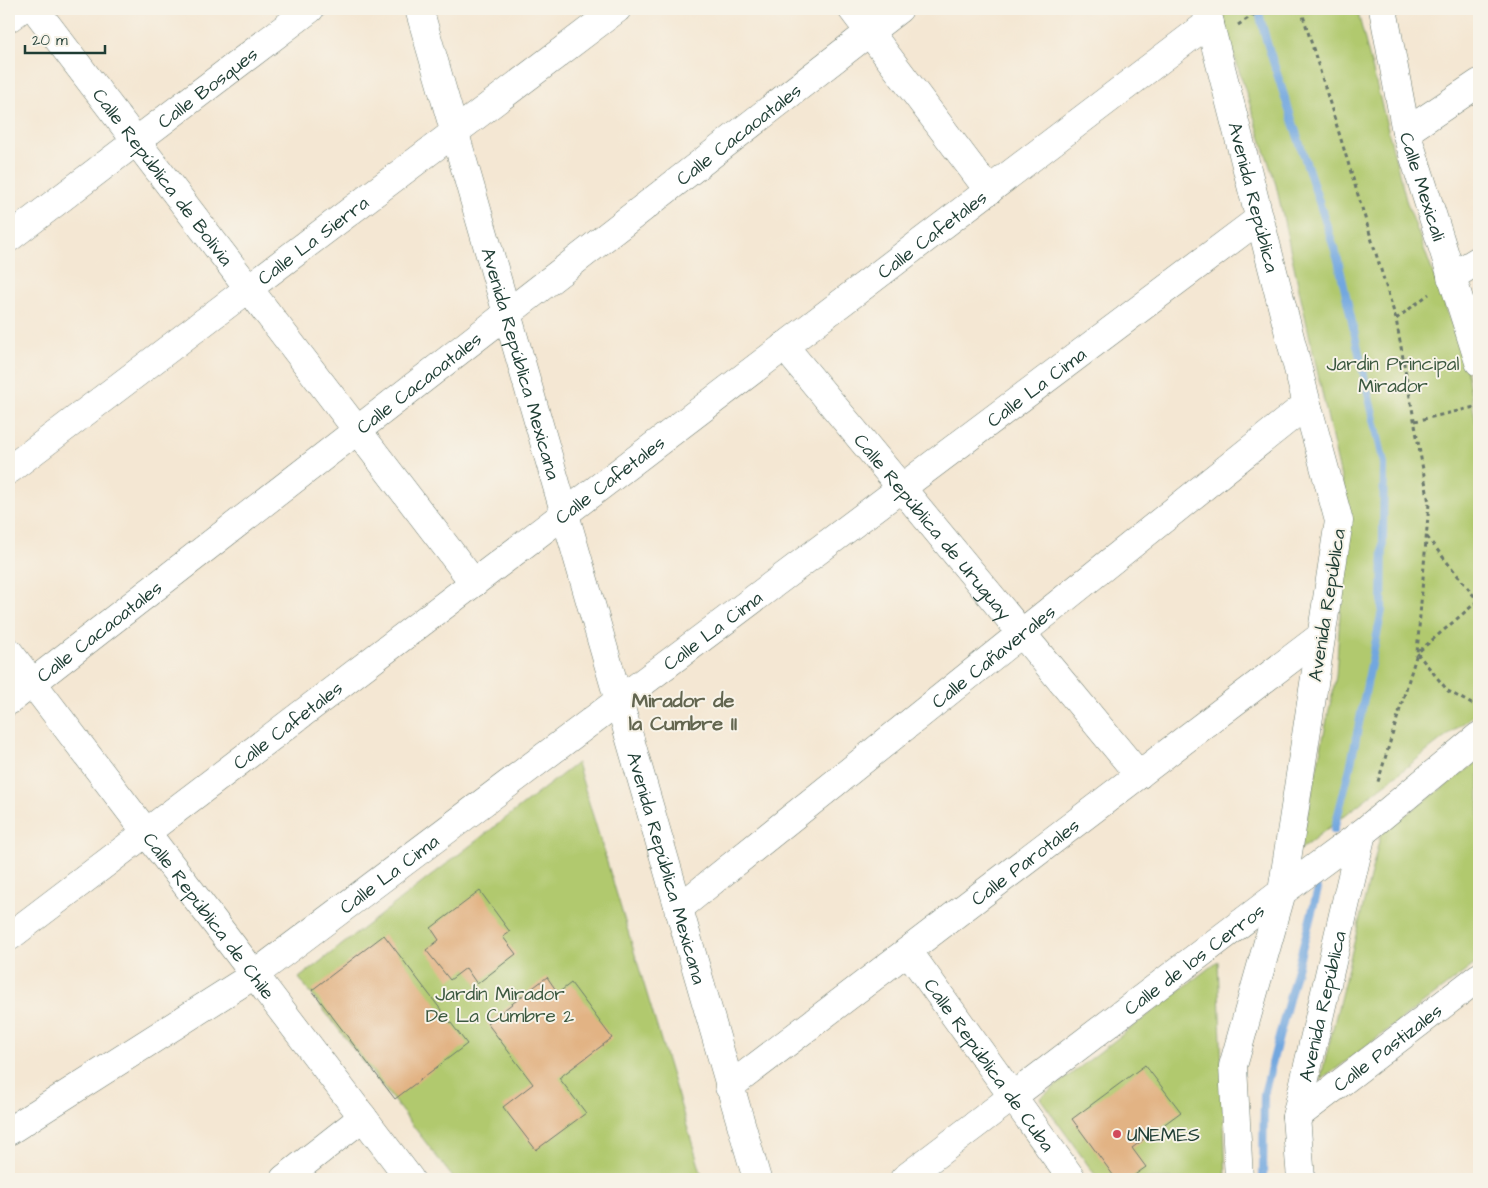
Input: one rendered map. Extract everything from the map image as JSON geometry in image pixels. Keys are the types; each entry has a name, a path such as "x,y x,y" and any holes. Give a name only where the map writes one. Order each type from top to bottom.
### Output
{"street":[{"path":"9,18 21,9"},
{"name":"Calle República de Bolivia","path":"35,9 474,583"},
{"name":"Calle Bosques","path":"9,238 310,9"},
{"name":"Avenida República Mexicana","path":"419,9 757,1179"},
{"name":"Calle La Sierra","path":"9,470 617,9"},
{"path":"852,9 989,191"},
{"name":"Calle Cacaoatales","path":"9,701 899,9"},
{"name":"Calle Mexicali","path":"1383,9 1406,132 1479,362"},
{"name":"Calle Cafetales","path":"9,938 989,191 1208,16"},
{"name":"Avenida República","path":"1208,16 1259,219 1339,521 1282,892 1233,1066 1239,1179"},
{"path":"1406,132 1479,83"},
{"name":"Calle La Cima","path":"9,1131 254,975 1259,219"},
{"path":"1451,277 1479,260"},
{"name":"Calle República de Uruguay","path":"784,346 1139,775"},
{"name":"Calle Cañaverales","path":"678,909 1307,404"},
{"name":"Calle Parotales","path":"729,1087 1321,636"},
{"name":"Calle República de Chile","path":"9,652 410,1179"},
{"name":"Calle de los Cerros","path":"904,1179 1362,833 1479,736"},
{"name":"Avenida República","path":"1301,1179 1296,1117 1362,833"},
{"name":"Calle República de Cuba","path":"908,951 1072,1179"},
{"name":"Calle Pastizales","path":"1296,1117 1479,977"},
{"path":"284,1179 363,1117"}],"path":[{"path":"1302,9 1396,319 1429,503 1417,653 1376,786"},
{"path":"1396,319 1451,277"},
{"path":"1414,421 1479,406"},
{"path":"1417,653 1479,601 1426,537"},
{"path":"1417,653 1448,691 1479,708"}],"green space":[{"name":"Jardin Principal Mirador","path":"1219,9 1357,9 1406,200 1464,357 1479,440 1479,711 1300,850 1336,676 1347,505 1276,185"},
{"path":"1479,761 1479,961 1320,1081 1381,833"},
{"name":"Jardin Mirador De La Cumbre 2","path":"577,763 703,1179 454,1179 299,978"},
{"path":"1218,961 1226,1179 1098,1179 1040,1098"}],"building":[{"path":"480,891 510,932 503,937 516,954 477,984 466,968 450,980 426,950 439,940 431,928"},
{"path":"384,935 467,1044 395,1099 312,990"},
{"path":"547,977 558,993 571,983 612,1038 559,1078 586,1113 536,1150 503,1107 533,1084 487,1023"},
{"name":"UNEMES","path":"1145,1065 1181,1112 1132,1148 1146,1167 1129,1179 1116,1179 1072,1119"}],"waterway":[{"path":"1258,9 1267,43 1338,260 1384,464 1382,610 1350,768 1334,830"},
{"path":"1263,1179 1264,1094 1318,889"}],"place":[{"name":"UNEMES","path":"1117,1134"}],"district":[{"name":"Mirador de la Cumbre II","path":"683,712"}]}
